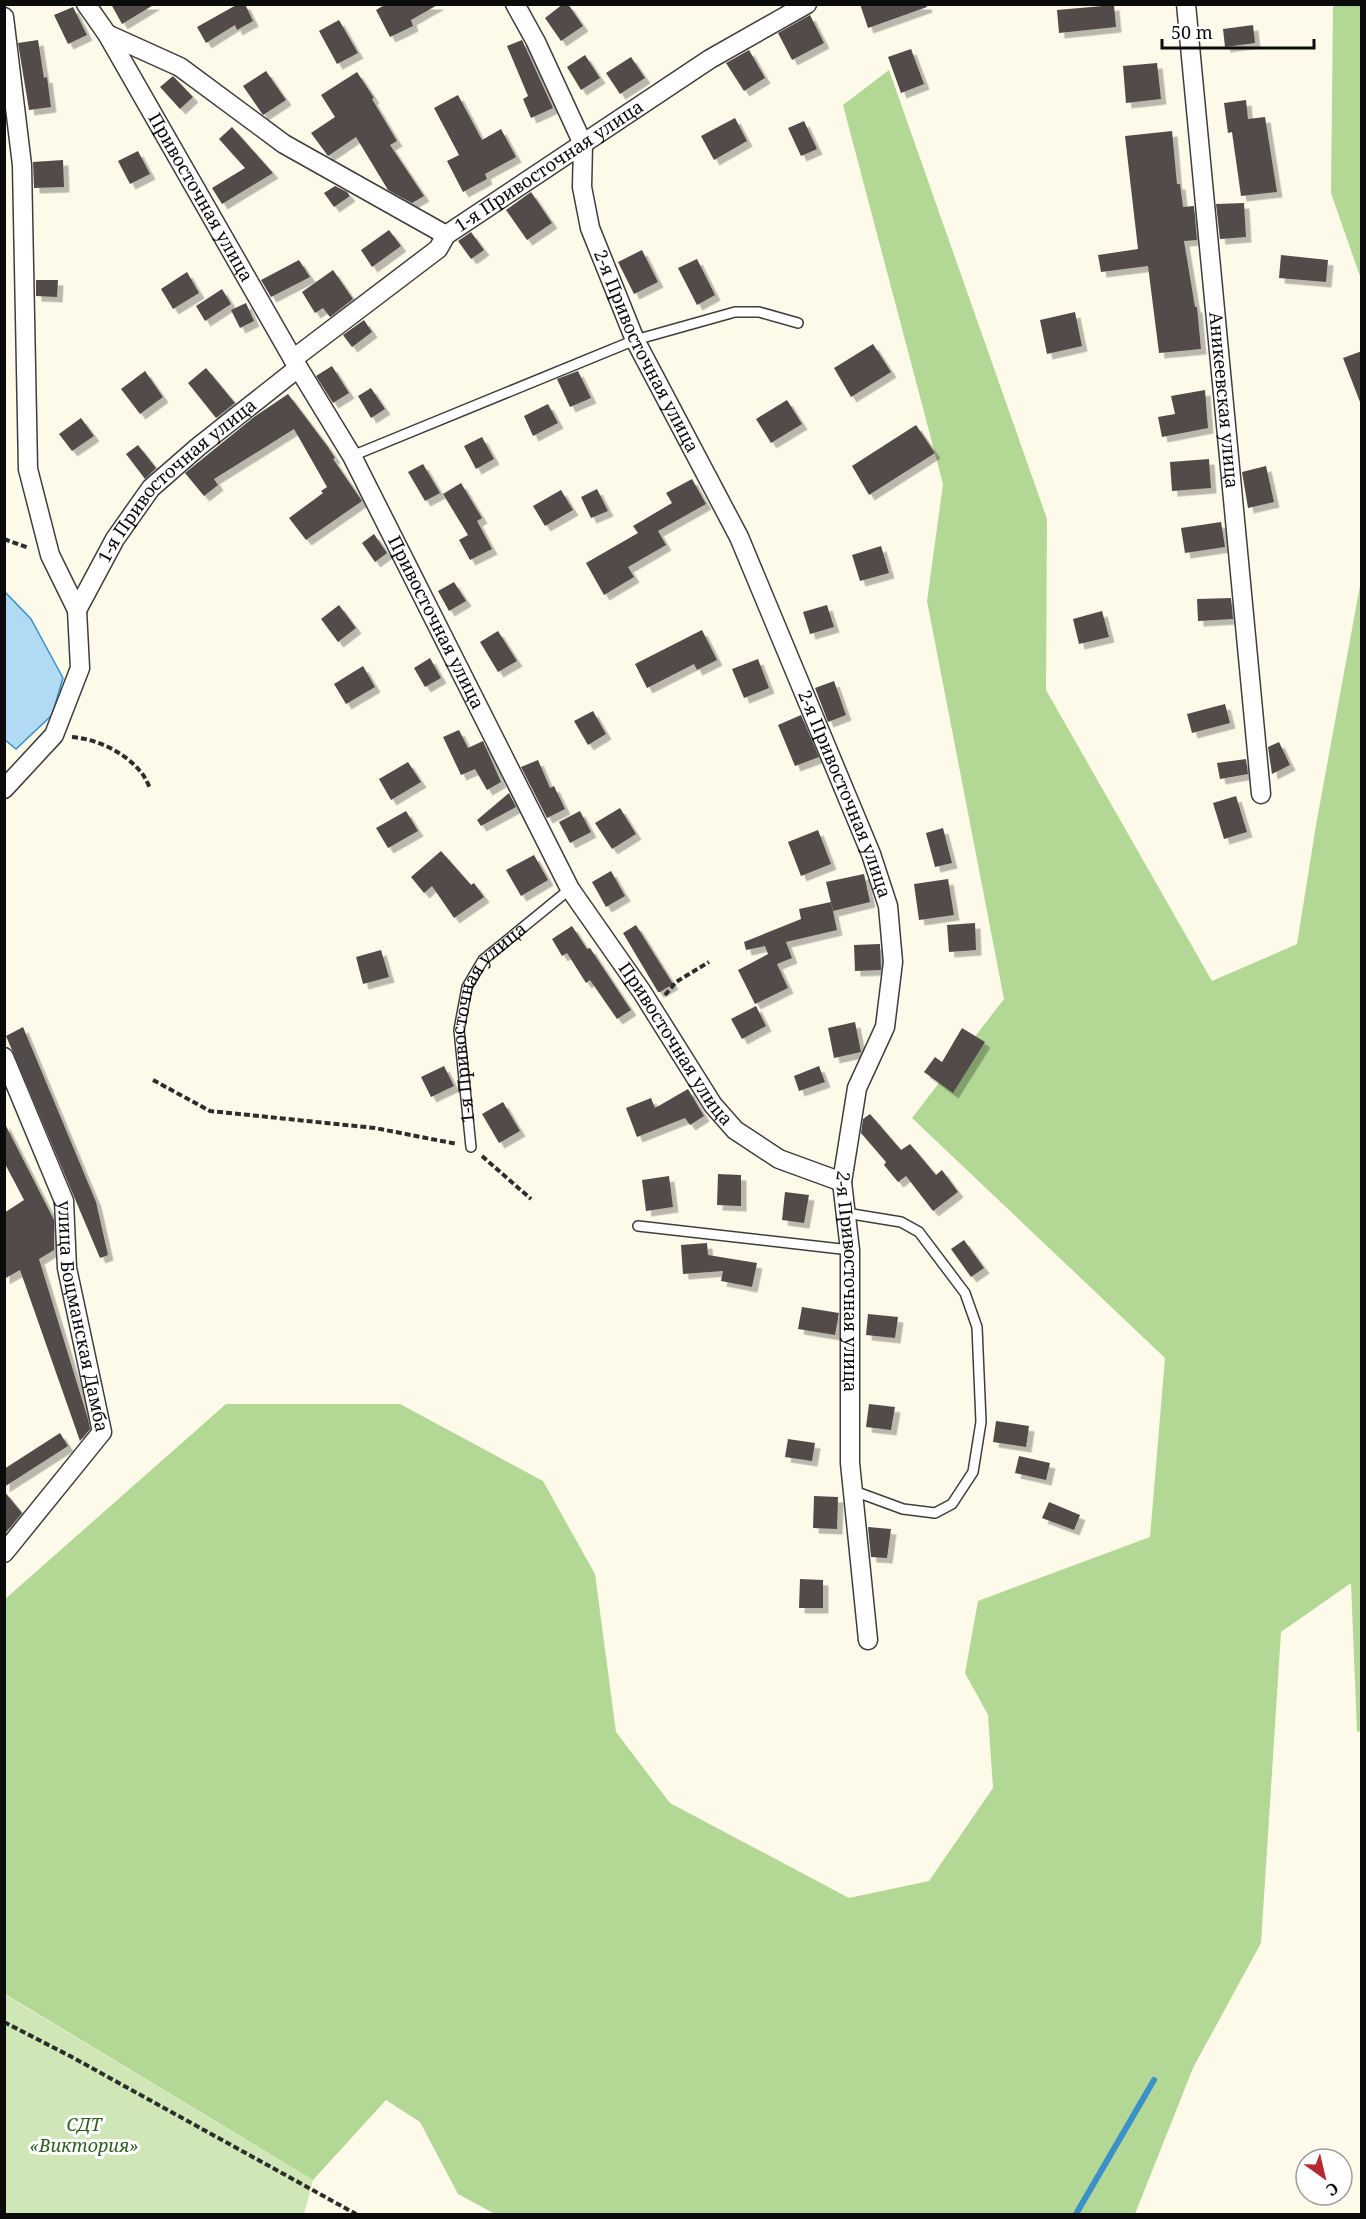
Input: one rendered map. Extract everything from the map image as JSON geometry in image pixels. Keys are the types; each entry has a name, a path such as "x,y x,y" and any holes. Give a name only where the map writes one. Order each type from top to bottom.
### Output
{"street":[{"name":"Привосточная улица","path":"86,4 107,34 295,363 352,456 570,889 652,1007 713,1105 735,1130 779,1159 842,1182"},
{"name":"2-я Привосточная улица","path":"515,4 536,42 583,144 582,187 590,228 636,340 739,537 871,854 888,906 894,962 885,1027 857,1088 842,1182 850,1250 850,1463 868,1640"},
{"name":"1-я Привосточная улица","path":"107,34 180,67 284,144 446,235 710,59 807,4"},
{"name":"Аникеевская улица","path":"1186,4 1260,794"},
{"path":"4,17 22,165 28,469 50,555 77,610 80,668 54,735 4,789"},
{"path":"295,363 438,249 446,235"},
{"name":"1-я Привосточная улица","path":"77,610 116,539 151,488 295,363"},
{"name":"улица Боцманская Дамба","path":"4,1057 64,1201 67,1268 102,1432 4,1553"}],"lane":[{"path":"352,456 636,340 735,312 759,312 798,324"},
{"name":"1-я Привосточная улица","path":"471,1147 459,1030 467,987 483,960 570,889"},
{"path":"846,1213 901,1222 919,1232 965,1293 977,1327 981,1422 973,1472 952,1504 935,1513 903,1509 854,1491"},
{"path":"638,1226 850,1250"}],"path":[{"path":"54,735 84,738 117,751 140,771 150,788"},
{"path":"652,1007 676,982 709,962"},
{"path":"153,1080 210,1111 375,1128 471,1147 531,1199"},
{"path":"4,2022 80,2061 356,2214"}],"green space":[{"path":"1333,5 1361,5 1361,279 1331,193"},
{"path":"889,70 1047,519 1046,690 1212,981 1297,944 1316,825 1361,580 1361,1731 1357,1732 1351,1583 1281,1632 1261,1943 1193,2068 1135,2214 495,2214 458,2194 420,2122 386,2100 313,2180 5,1994 4,1600 226,1404 400,1404 543,1481 595,1574 616,1732 670,1803 849,1898 929,1881 993,1788 988,1715 965,1673 978,1601 1150,1537 1165,1358 912,1118 1004,999 927,601 943,484 843,105"},
{"name":"СДТ «Виктория»","path":"4,1994 313,2180 304,2214 5,2214"}],"water":[{"path":"5,592 31,619 63,678 52,715 16,749 5,740"}],"building":[{"path":"111,4 155,4 122,24"},
{"path":"238,4 245,4 253,21 237,30 235,25 206,43 197,27"},
{"path":"386,4 439,4 411,20 413,26 390,37 376,10"},
{"path":"563,4 568,4 583,26 561,41 545,18"},
{"path":"860,4 926,4 927,7 868,28"},
{"path":"1114,5 1116,27 1059,33 1057,10"},
{"path":"73,7 87,35 68,44 54,15"},
{"path":"810,15 824,43 792,60 778,33"},
{"path":"339,20 358,53 337,64 319,31"},
{"path":"1253,25 1255,43 1225,47 1223,29"},
{"path":"38,40 51,107 29,110 18,43"},
{"path":"522,40 553,108 531,118 523,99 528,96 507,46"},
{"path":"911,49 924,84 901,93 888,57"},
{"path":"749,50 765,78 744,91 726,63"},
{"path":"585,55 600,78 581,90 567,67"},
{"path":"631,57 645,78 620,94 606,73"},
{"path":"1157,63 1161,99 1126,103 1123,66"},
{"path":"266,71 286,100 263,115 243,86"},
{"path":"357,72 397,141 390,145 424,196 412,203 388,190 356,137 328,156 311,133 335,117 321,95"},
{"path":"173,76 193,97 180,109 160,87"},
{"path":"458,95 482,140 501,129 516,157 485,174 487,179 463,192 447,161 459,155 434,108"},
{"path":"1246,100 1248,119 1265,117 1277,192 1241,196 1232,132 1228,133 1224,103"},
{"path":"735,118 747,141 714,160 701,136"},
{"path":"804,121 817,149 801,156 788,128"},
{"path":"232,127 273,173 222,204 212,188 245,168 219,139"},
{"path":"1172,131 1177,184 1180,184 1183,207 1194,206 1197,240 1184,241 1195,307 1197,307 1201,349 1159,353 1148,266 1101,272 1098,255 1138,249 1125,136"},
{"path":"138,151 150,174 130,184 118,161"},
{"path":"63,160 64,187 34,188 33,162"},
{"path":"335,186 350,196 334,207 324,193"},
{"path":"531,192 552,223 527,240 506,210"},
{"path":"1244,203 1246,237 1220,239 1216,204"},
{"path":"389,230 401,246 372,267 361,250"},
{"path":"471,232 484,250 471,259 458,241"},
{"path":"642,250 658,282 634,294 618,262"},
{"path":"1281,255 1328,260 1326,282 1279,278"},
{"path":"697,259 715,295 697,305 678,268"},
{"path":"299,260 310,277 271,297 261,280"},
{"path":"333,270 353,299 330,317 323,308 315,313 302,292"},
{"path":"187,272 199,293 173,309 161,289"},
{"path":"36,280 58,280 57,297 36,296"},
{"path":"222,289 231,304 205,321 196,306"},
{"path":"246,303 254,321 240,328 231,310"},
{"path":"1075,312 1082,346 1047,354 1040,320"},
{"path":"364,320 372,332 352,347 343,335"},
{"path":"873,344 891,372 851,397 834,368"},
{"path":"1362,351 1362,402 1360,402 1343,358"},
{"path":"332,366 349,393 333,403 316,376"},
{"path":"206,368 235,403 216,418 188,383"},
{"path":"145,371 163,397 140,414 121,389"},
{"path":"578,371 591,398 570,407 557,379"},
{"path":"371,388 385,409 371,418 358,396"},
{"path":"1205,390 1208,428 1162,437 1158,417 1175,414 1171,396"},
{"path":"288,394 328,447 335,458 333,459 362,501 306,540 289,518 323,493 321,491 327,487 294,429 214,479 218,485 204,496 185,473 254,417"},
{"path":"787,400 802,424 771,443 756,419"},
{"path":"548,404 558,423 533,436 524,416"},
{"path":"81,418 94,436 72,451 59,434"},
{"path":"916,425 935,453 869,495 852,466"},
{"path":"482,437 494,459 476,469 464,446"},
{"path":"138,445 156,468 145,479 126,454"},
{"path":"1209,459 1211,488 1172,491 1170,462"},
{"path":"423,464 440,493 425,501 408,472"},
{"path":"1266,466 1274,502 1248,508 1242,472"},
{"path":"692,479 706,504 658,531 666,545 628,567 634,577 604,595 586,563 638,533 633,526 672,503 666,493"},
{"path":"461,483 482,518 477,521 492,549 470,560 459,540 468,535 443,494"},
{"path":"597,489 608,511 591,518 581,497"},
{"path":"561,490 573,510 545,526 533,506"},
{"path":"1221,522 1225,547 1185,553 1181,528"},
{"path":"374,534 387,553 375,562 362,543"},
{"path":"881,546 889,573 860,581 852,555"},
{"path":"454,582 466,601 449,611 438,591"},
{"path":"1231,598 1233,619 1198,621 1197,599"},
{"path":"339,605 356,628 338,642 321,619"},
{"path":"827,605 834,627 810,634 803,612"},
{"path":"1102,611 1109,637 1079,644 1073,619"},
{"path":"702,630 717,660 697,670 694,664 647,688 635,664"},
{"path":"498,631 517,661 498,672 480,642"},
{"path":"430,658 441,678 425,687 414,668"},
{"path":"758,659 769,688 744,698 732,669"},
{"path":"363,666 375,687 346,704 334,684"},
{"path":"834,681 846,715 828,722 815,688"},
{"path":"1225,704 1230,723 1192,733 1187,714"},
{"path":"593,711 606,734 588,745 574,721"},
{"path":"801,715 819,757 795,766 778,725"},
{"path":"459,730 468,748 483,741 501,782 487,790 475,769 461,775 443,737"},
{"path":"1279,742 1290,765 1272,774 1268,747"},
{"path":"1246,759 1248,774 1220,779 1217,763"},
{"path":"538,760 550,788 554,786 565,809 547,818 521,767"},
{"path":"408,762 421,782 391,800 379,779"},
{"path":"509,793 516,807 481,826 477,820"},
{"path":"1236,796 1247,832 1224,839 1213,803"},
{"path":"620,808 636,834 612,849 595,823"},
{"path":"406,811 418,831 388,848 376,828"},
{"path":"580,811 591,832 570,843 559,822"},
{"path":"943,828 952,863 935,867 926,833"},
{"path":"818,830 831,864 801,876 788,842"},
{"path":"441,851 471,885 474,883 484,897 454,918 432,886 424,893 411,877"},
{"path":"534,855 548,880 521,896 506,870"},
{"path":"611,871 625,896 606,907 592,882"},
{"path":"864,874 870,902 833,911 826,882"},
{"path":"948,879 954,915 919,920 914,884"},
{"path":"831,902 837,930 786,942 792,958 777,964 788,988 755,1004 738,970 768,954 765,946 746,950 744,942 801,919 799,909"},
{"path":"975,923 976,950 949,952 947,925"},
{"path":"636,925 673,984 660,992 623,933"},
{"path":"572,926 587,949 590,948 631,1010 617,1019 590,980 586,983 567,953 562,956 552,939"},
{"path":"880,944 881,970 855,971 854,945"},
{"path":"381,950 389,977 363,984 356,957"},
{"path":"756,1006 766,1026 742,1039 731,1019"},
{"path":"855,1022 861,1052 834,1058 828,1028"},
{"path":"23,1027 96,1202 108,1255 100,1258 6,1036"},
{"path":"962,1028 985,1042 953,1093 924,1072 935,1057 942,1062"},
{"path":"444,1066 454,1086 431,1097 421,1077"},
{"path":"819,1066 825,1082 799,1091 794,1076"},
{"path":"688,1089 704,1116 690,1125 685,1118 637,1137 626,1108 651,1098 655,1108"},
{"path":"503,1102 520,1131 499,1143 482,1114"},
{"path":"870,1114 901,1150 910,1144 936,1175 942,1170 958,1192 933,1211 906,1176 898,1182 884,1165 886,1162 861,1133 863,1119"},
{"path":"4,1122 54,1220 54,1250 39,1259 88,1419 90,1429 80,1441 20,1270 4,1279 4,1213 24,1200 4,1162"},
{"path":"718,1174 741,1175 741,1206 717,1205"},
{"path":"669,1176 673,1207 646,1211 642,1180"},
{"path":"785,1192 809,1195 804,1223 782,1220"},
{"path":"964,1240 984,1268 971,1277 951,1249"},
{"path":"707,1243 708,1255 757,1263 752,1287 721,1281 723,1271 683,1274 681,1245"},
{"path":"802,1307 839,1313 835,1335 798,1329"},
{"path":"868,1314 898,1317 895,1338 866,1335"},
{"path":"869,1404 895,1407 891,1430 866,1427"},
{"path":"996,1421 1029,1426 1026,1447 993,1442"},
{"path":"60,1433 68,1446 4,1487 4,1469"},
{"path":"788,1439 815,1443 812,1461 785,1457"},
{"path":"1019,1456 1050,1463 1046,1480 1015,1473"},
{"path":"4,1491 22,1513 4,1535"},
{"path":"814,1496 838,1497 837,1529 813,1528"},
{"path":"1049,1502 1080,1515 1074,1530 1042,1518"},
{"path":"868,1527 891,1529 887,1558 871,1557"},
{"path":"800,1579 823,1580 823,1608 799,1608"}],"waterway":[{"path":"1076,2214 1154,2080"}]}
